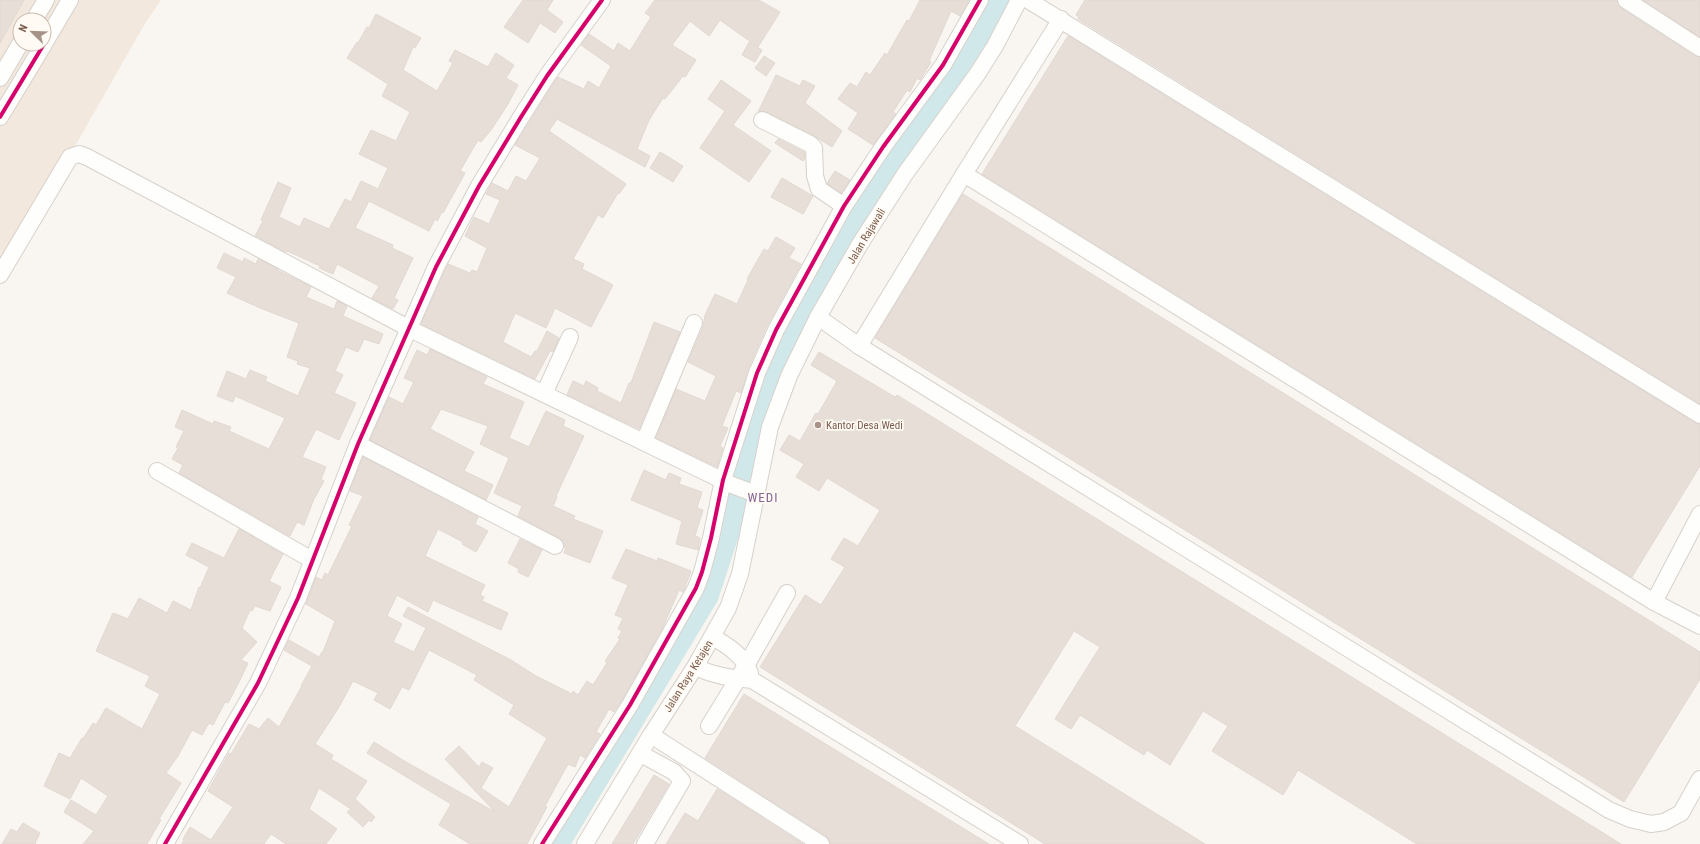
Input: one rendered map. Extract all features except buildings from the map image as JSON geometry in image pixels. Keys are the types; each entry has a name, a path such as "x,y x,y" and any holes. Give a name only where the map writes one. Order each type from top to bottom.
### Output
{"street":[{"path":"39,12 46,0"},
{"path":"52,30 70,0"},
{"path":"165,844 258,683 298,598 358,444 410,329 436,267 479,186 547,76 602,0"},
{"path":"542,844 630,705 696,588 702,572 757,373 776,330 844,206 883,147 943,65 980,0"},
{"name":"Jalan Rajawali","path":"752,492 780,396 818,318 897,185 978,74 995,46 1019,0"},
{"path":"1028,0 1700,415"},
{"path":"1626,0 1700,48"},
{"path":"859,346 1061,19"},
{"path":"0,78 15,52"},
{"path":"0,118 39,52"},
{"path":"762,120 810,144 814,148 815,176 819,189 844,206"},
{"path":"0,275 70,157 79,154 410,329 727,482 752,492"},
{"path":"964,174 1654,602 1700,626"},
{"path":"818,318 859,346 1609,810 1630,819 1650,824 1664,822 1682,813 1700,779"},
{"path":"644,442 694,323"},
{"path":"544,394 570,337"},
{"path":"358,444 555,546"},
{"path":"157,471 312,560"},
{"name":"Jalan Raya Ketajen","path":"585,844 641,754 651,735 695,667 728,608 740,574 752,492"},
{"path":"1654,602 1700,514"},
{"path":"709,726 745,679 747,664 787,593"},
{"path":"713,637 739,655 747,664"},
{"path":"695,667 707,672 745,679 1020,844"},
{"path":"651,735 821,844"},
{"path":"641,754 674,772 682,781 645,844"}],"shaded area":[{"path":"0,0 161,0 144,25 0,278"}],"waterway":[{"path":"556,844 706,595 778,375 813,291 991,23 1001,0"}],"cycle path":[{"path":"165,844 258,683 298,598 358,444 436,267 479,186 521,117 547,76 602,0"},
{"path":"542,844 630,705 696,588 711,538 723,480 757,373 776,330 844,206 883,147 943,65 980,0"},
{"path":"0,117 39,52"}],"place":[{"name":"Kantor Desa Wedi","path":"818,425"}],"district":[{"name":"WEDI","path":"763,497"}]}
